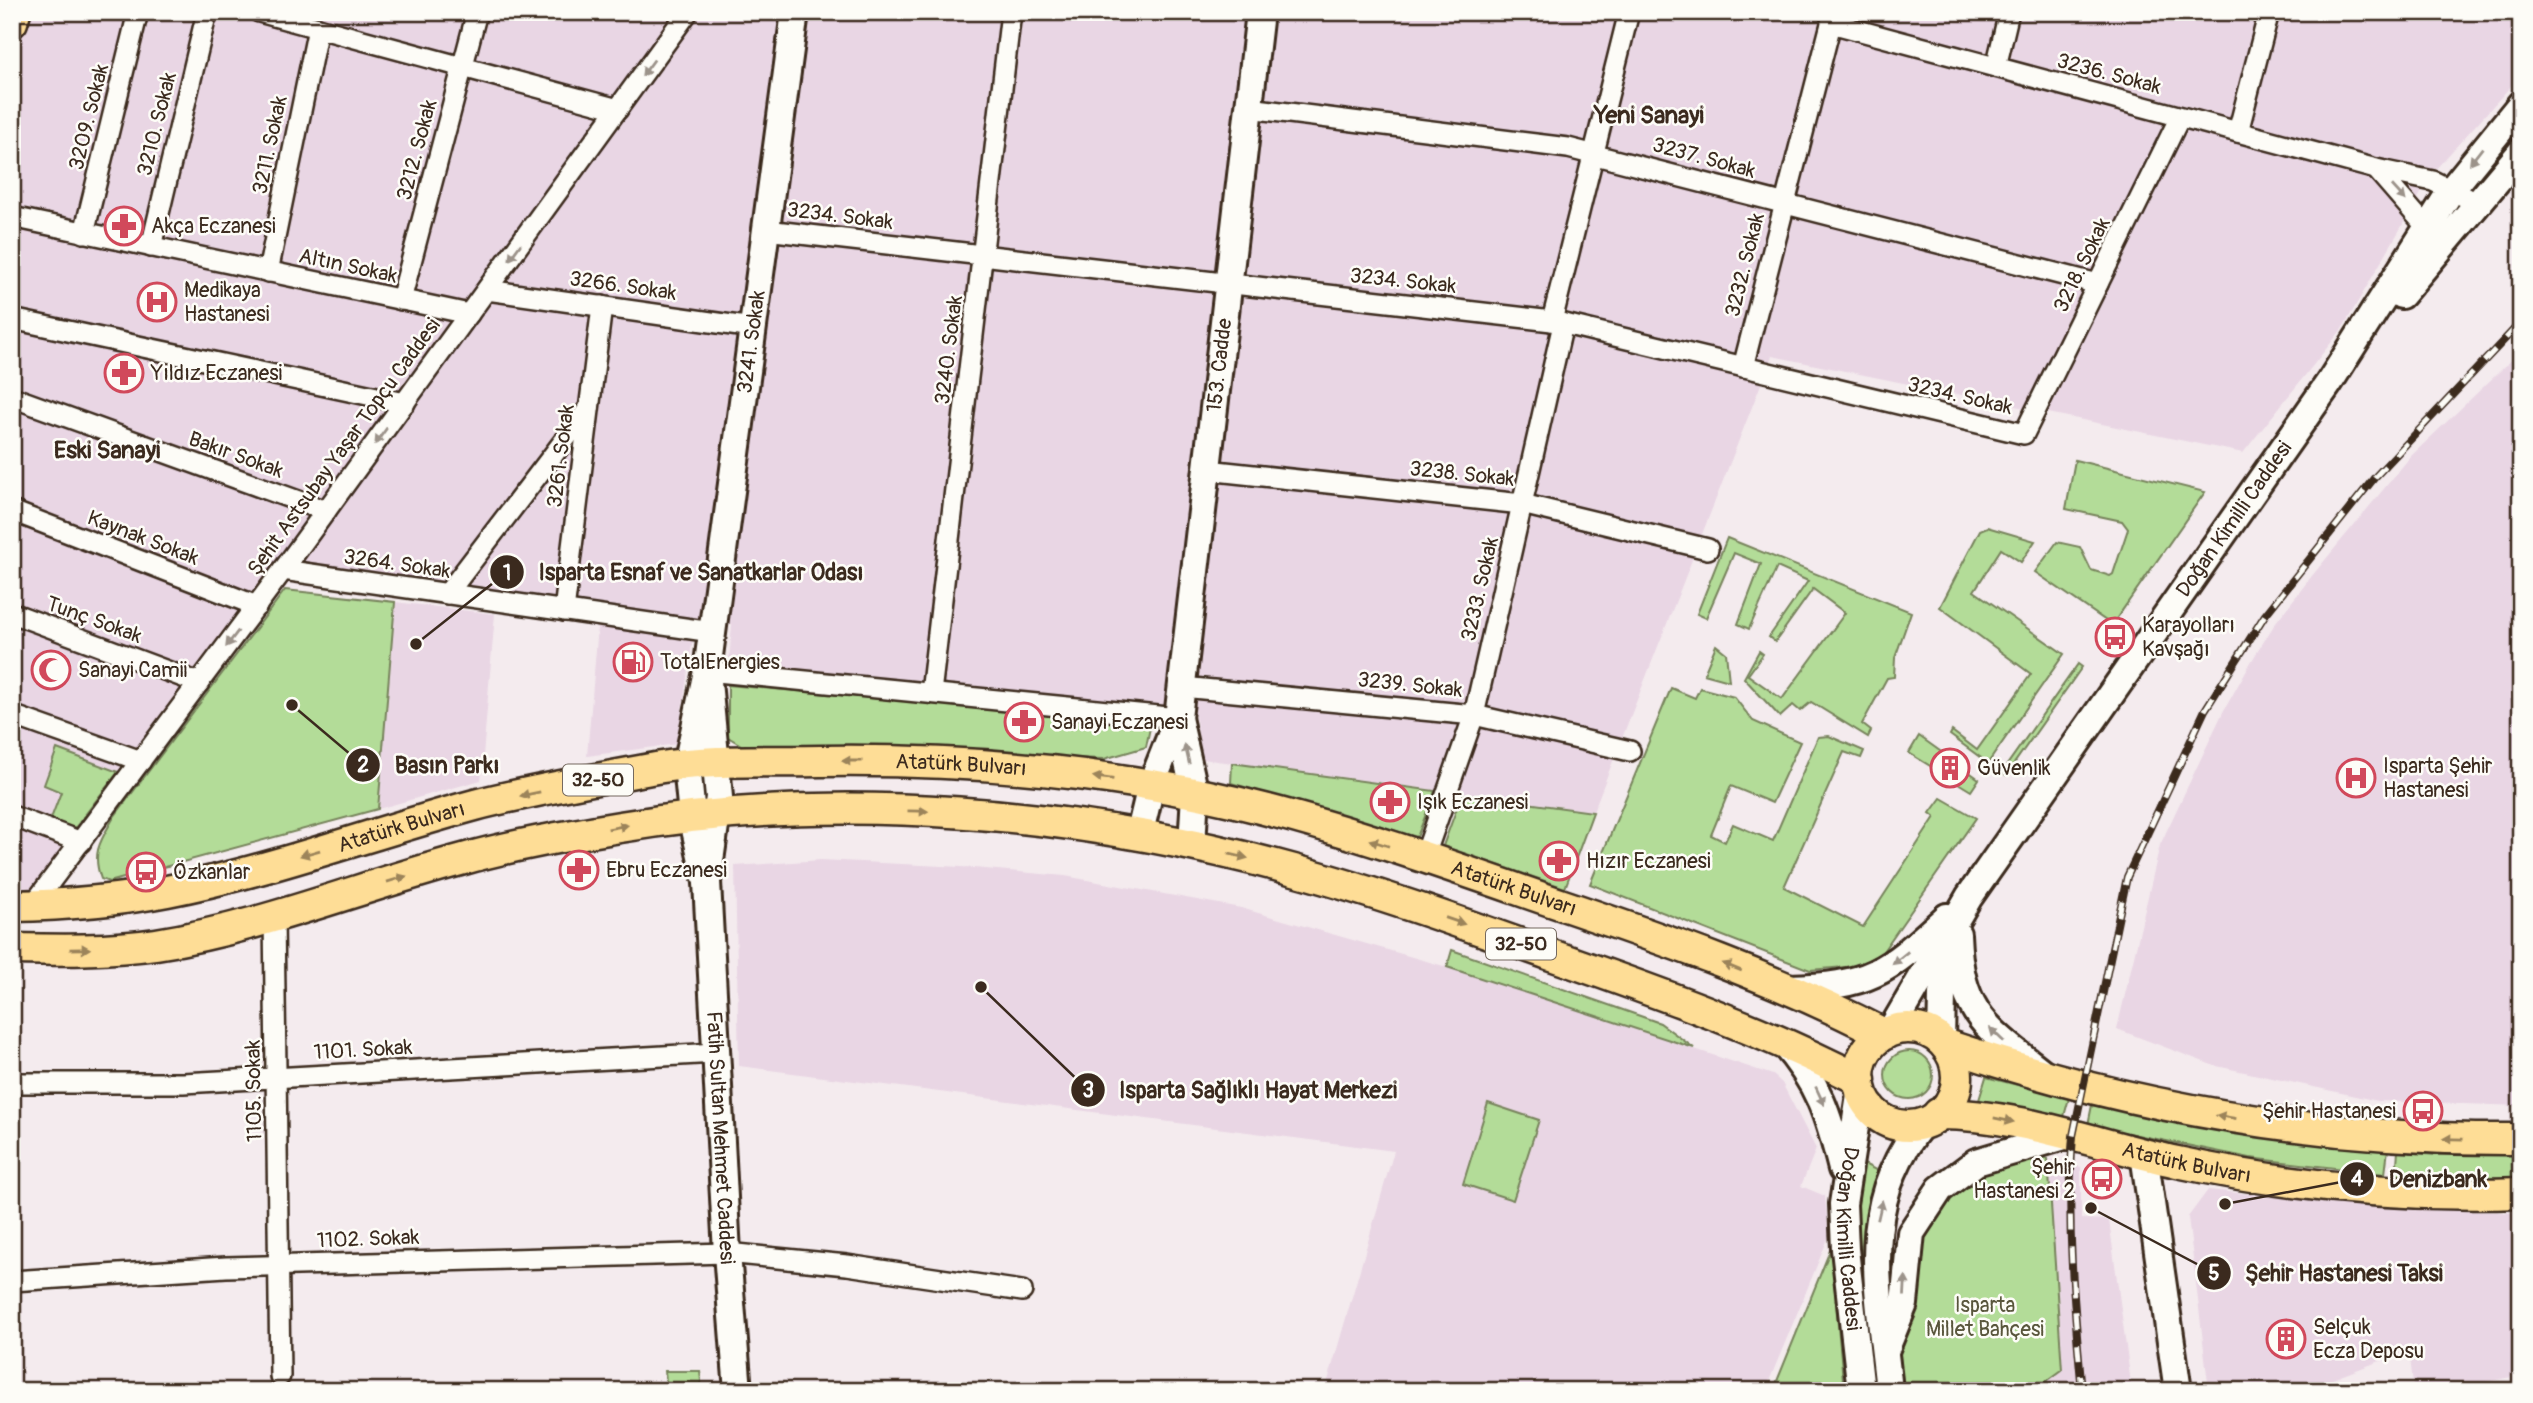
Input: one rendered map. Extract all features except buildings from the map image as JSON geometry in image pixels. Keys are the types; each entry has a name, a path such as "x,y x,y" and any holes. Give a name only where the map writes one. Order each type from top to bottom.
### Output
{"main road":[{"path":"12,22 15,12"},
{"name":"3241. Sokak","path":"705,815 687,765 707,671 795,12"},
{"name":"153. Cadde","path":"1178,718 1260,12"},
{"name":"Doğan Kimilli Caddesi","path":"1887,1033 1969,897 2435,236 2452,189 2521,104"},
{"name":"Doğan Kimilli Caddesi","path":"2435,236 2477,203 2521,152"},
{"name":"3241. Sokak","path":"705,815 717,763 707,671"},
{"path":"1139,836 1151,786 1178,718"},
{"path":"1178,718 1195,794 1192,845"},
{"name":"Atatürk Bulvarı","path":"22,906 114,900 166,891 261,868 480,804 687,765 935,763 1015,768 1151,786 1276,813 1424,858 1644,933 1784,988 1887,1033"},
{"name":"32-50","path":"12,949 109,949 159,943 274,917 508,848 705,815 933,811 1016,818 1139,836 1192,845 1293,869 1428,911 1693,1005 1781,1040 1860,1084"},
{"name":"Fatih Sultan Mehmet Caddesi","path":"705,815 727,1254 738,1391"},
{"path":"1784,988 1840,985 1881,972 1969,897"},
{"name":"Doğan Kimilli Caddesi","path":"1943,1043 1942,989 1969,897"},
{"path":"1958,934 1961,982 1977,1014 2003,1042 2050,1079"},
{"path":"1943,1043 1953,1057 1956,1084 1952,1097 1931,1119 1909,1125 1886,1120 1869,1105 1860,1084 1859,1071 1868,1049 1887,1033 1910,1028 1923,1030 1943,1043 2050,1079 2202,1113 2287,1126 2427,1139 2521,1139"},
{"path":"1781,1040 1805,1070 1824,1103 1845,1183"},
{"name":"Doğan Kimilli Caddesi","path":"1860,1084 1845,1183 1845,1249 1861,1391"},
{"name":"Atatürk Bulvarı","path":"1931,1119 1991,1117 2144,1154 2254,1175 2354,1187 2461,1194 2521,1193"},
{"name":"Doğan Kimilli Caddesi","path":"1889,1391 1876,1263 1878,1220 1897,1161 1931,1119"},
{"path":"1885,1351 1904,1304 1911,1233 1940,1189 1976,1162 2068,1135"},
{"path":"2144,1154 2178,1391"}],"street":[{"name":"3209. Sokak","path":"84,233 138,12"},
{"name":"3210. Sokak","path":"151,247 207,12"},
{"path":"260,12 618,109"},
{"name":"3212. Sokak","path":"401,300 477,12"},
{"name":"Şehit Astsubay Yaşar Topçu Caddesi","path":"22,906 81,842 284,570 688,12"},
{"name":"3240. Sokak","path":"931,694 1011,12"},
{"name":"3233. Sokak","path":"1424,858 1474,715 1522,504 1594,153 1629,12"},
{"path":"1996,67 2010,12"},
{"path":"2238,132 2269,12"},
{"name":"3236. Sokak","path":"1832,15 1996,67 2376,169 2424,178 2477,203"},
{"name":"3232. Sokak","path":"1743,367 1832,15"},
{"name":"3211. Sokak","path":"268,272 318,28"},
{"name":"3237. Sokak","path":"1249,108 1537,142 1594,153 2098,284"},
{"name":"3218. Sokak","path":"2024,434 2180,117"},
{"path":"2376,169 2435,236"},
{"name":"Altın Sokak","path":"12,217 469,314"},
{"name":"3234. Sokak","path":"766,230 1557,323 2024,434"},
{"name":"3266. Sokak","path":"487,290 753,328"},
{"name":"3261. Sokak","path":"564,611 602,306"},
{"path":"12,319 405,403"},
{"name":"Bakır Sokak","path":"12,397 326,511"},
{"path":"447,594 590,407"},
{"name":"3238. Sokak","path":"1207,470 1522,504 1708,549"},
{"name":"Kaynak Sokak","path":"12,511 257,606"},
{"name":"3264. Sokak","path":"284,570 712,632"},
{"name":"Tunç Sokak","path":"12,613 199,683"},
{"path":"707,671 1178,718"},
{"name":"3239. Sokak","path":"1182,687 1474,715 1630,751"},
{"path":"12,715 141,761"},
{"path":"12,816 81,842"},
{"name":"1105. Sokak","path":"274,917 280,1376"},
{"name":"1101. Sokak","path":"12,1083 170,1083 716,1053"},
{"name":"1102. Sokak","path":"12,1281 279,1265 727,1254 859,1266 1022,1291"}],"shaded area":[{"path":"27,12 2521,12 2521,75 2434,171 2342,329 2243,453 1772,356 1593,812 1202,759 1195,715 729,661 732,625 282,560 28,894 12,895 12,71"},
{"name":"Isparta Şehir Hastanesi","path":"2521,351 2521,1106 2378,1101 2212,1065 2117,1029 2160,845 2223,712 2251,662 2276,622 2411,456"},
{"path":"395,602 495,614 481,780 378,809"},
{"path":"598,626 693,638 677,744 587,756"},
{"path":"821,860 962,867 1065,876 1241,908 1447,967 1773,1075 1782,1083 1816,1149 1801,1186 1825,1196 1829,1236 1765,1391 1325,1391 1394,1151 739,1066 735,866"},
{"path":"2048,1159 2081,1167 2081,1219 2109,1220 2132,1391 2041,1391 2040,1386 2062,1369"},
{"path":"2208,1190 2394,1208 2521,1213 2521,1391 2511,1391 2511,1377 2440,1391 2414,1391 2409,1350 2301,1391 2209,1391 2188,1217"}],"green space":[{"path":"2075,460 2205,492 2112,625 2035,572 2057,542 2080,547 2091,570 2110,576 2113,574 2128,529 2122,521 2066,509"},
{"path":"1987,527 2035,541 2021,562 2001,549 1974,591 2064,654 1988,763 1950,735 1952,731 1977,750 2031,674 1940,607 1980,530"},
{"path":"1727,538 1911,612 1895,658 1894,677 1887,678 1862,724 1871,731 1868,737 1811,702 1800,711 1793,705 1780,717 1744,678 1759,651 1763,654 1748,675 1782,699 1845,613 1813,589 1775,642 1769,637 1808,581 1777,567 1749,629 1738,624 1761,564 1734,553 1706,618 1697,614"},
{"path":"285,590 395,602 378,809 109,882 101,879 97,854 114,817"},
{"path":"1716,645 1726,653 1729,681 1704,674"},
{"path":"2078,664 2082,667 2006,775 2002,772"},
{"path":"728,685 1151,723 1146,747 1104,759 746,748 728,737"},
{"path":"1671,688 1695,698 1700,688 1734,697 1753,721 1800,742 1772,803 1731,786 1711,835 1725,842 1733,824 1773,841 1818,737 1829,736 1864,751 1861,758 1844,752 1784,887 1863,927 1935,817 1930,813 1941,798 1976,818 1881,954 1856,966 1810,970 1590,884"},
{"path":"1919,736 1979,779 1971,791 1909,753"},
{"path":"57,749 118,772 71,833 49,824 61,792 44,785"},
{"path":"1232,763 1435,791 1417,837 1231,783"},
{"path":"1462,794 1593,812 1565,888 1443,846"},
{"path":"1452,950 1660,1023 1694,1048 1447,967"},
{"path":"1909,1051 1926,1058 1933,1075 1926,1092 1909,1099 1892,1092 1885,1075 1892,1058"},
{"path":"1986,1077 2069,1098 2063,1120 1979,1100"},
{"path":"1488,1103 1539,1120 1513,1200 1463,1184"},
{"path":"2092,1105 2254,1135 2388,1149 2385,1174 2250,1158 2088,1125"},
{"path":"2398,1151 2435,1155 2521,1155 2521,1178 2396,1176"},
{"name":"Isparta Millet Bahçesi","path":"2020,1159 2048,1159 2062,1370 2040,1386 2041,1391 1904,1391 1899,1349 1914,1249 1953,1184"},
{"path":"1862,1163 1882,1173 1881,1391 1870,1391 1852,1226"},
{"path":"1831,1248 1844,1391 1773,1391"},
{"path":"665,1371 700,1371 702,1391 667,1391"}],"railway":[{"path":"2082,1391 2071,1232 2073,1136 2127,877 2205,710 2265,615 2375,477 2521,322"}],"place":[{"name":"Akça Eczanesi","path":"124,226"},
{"name":"Medikaya Hastanesi","path":"157,302"},
{"name":"Yıldız Eczanesi","path":"124,373"},
{"name":"Karayolları Kavşağı","path":"2115,637"},
{"name":"Isparta Esnaf ve Sanatkarlar Odası","path":"416,644"},
{"name":"TotalEnergies","path":"633,662"},
{"name":"Sanayi Camii","path":"51,670"},
{"name":"Basın Parkı","path":"292,705"},
{"name":"Sanayi Eczanesi","path":"1024,722"},
{"name":"Güvenlik","path":"1950,768"},
{"name":"Isparta Şehir Hastanesi","path":"2356,778"},
{"name":"Işık Eczanesi","path":"1390,802"},
{"name":"Hızır Eczanesi","path":"1559,861"},
{"name":"Ebru Eczanesi","path":"579,870"},
{"name":"Özkanlar","path":"146,872"},
{"name":"Isparta Sağlıklı Hayat Merkezi","path":"981,987"},
{"name":"Şehir Hastanesi","path":"2423,1111"},
{"name":"Şehir Hastanesi 2","path":"2102,1179"},
{"name":"Denizbank","path":"2225,1204"},
{"name":"Şehir Hastanesi Taksi","path":"2091,1208"},
{"name":"Selçuk Ecza Deposu","path":"2286,1339"}],"district":[{"name":"Yeni Sanayi","path":"1649,115"},
{"name":"Eski Sanayi","path":"107,450"}]}
